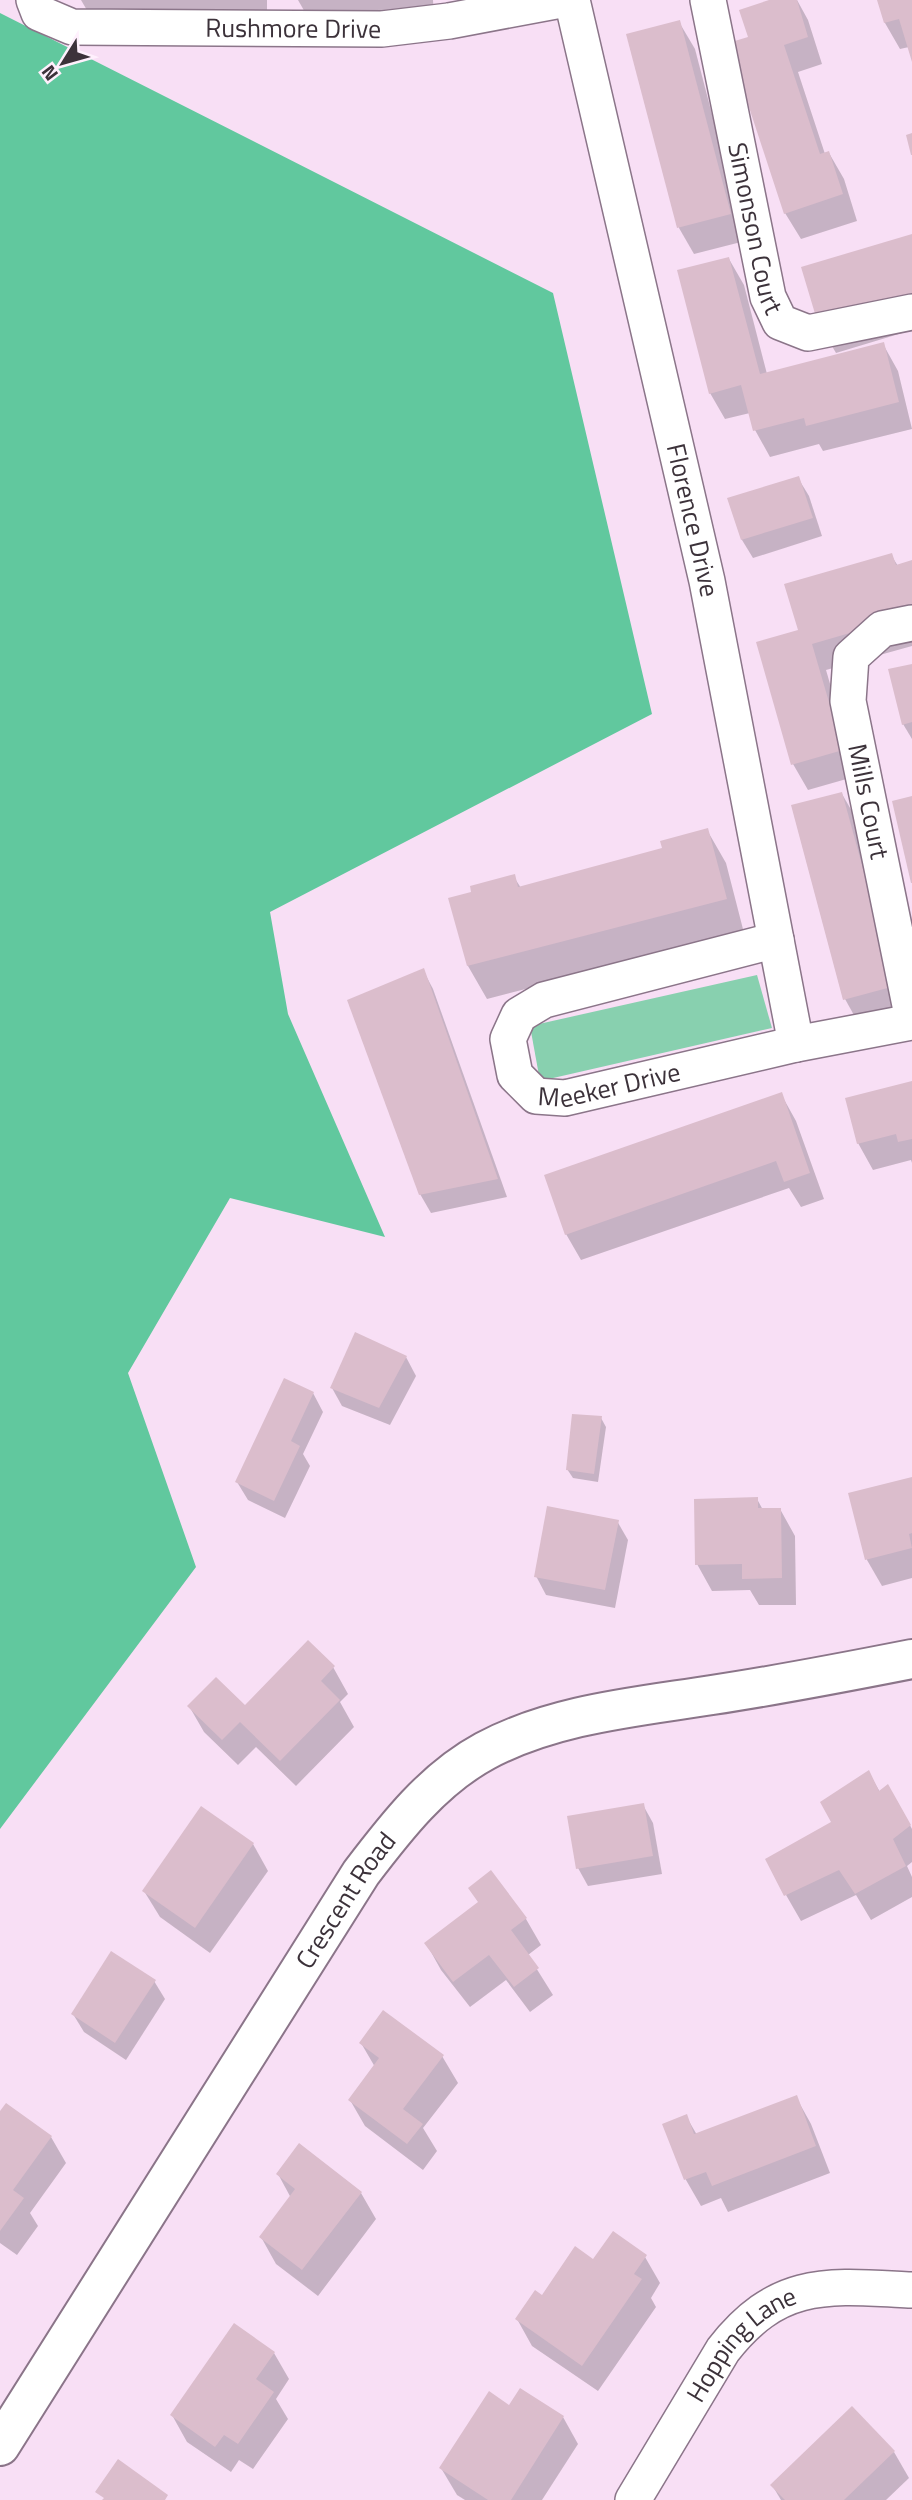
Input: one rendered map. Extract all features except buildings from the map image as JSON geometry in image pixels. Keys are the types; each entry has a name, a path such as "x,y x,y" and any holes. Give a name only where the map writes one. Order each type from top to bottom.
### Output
{"street":[{"name":"Rushmore Drive","path":"34,0 40,13 72,27 382,29 449,21 561,0"},
{"name":"Florence Drive","path":"572,0 707,581 796,1044"},
{"name":"Simonson Court","path":"708,0 768,298 780,322 808,333 912,312"},
{"name":"Mills Court","path":"912,623 883,629 851,657 848,701 912,1015"},
{"name":"Meeker Drive","path":"776,940 544,1000 519,1015 508,1039 515,1075 537,1096 565,1098 796,1044 912,1022"},
{"name":"Crescent Road","path":"0,2446 361,1873 401,1821 443,1780 483,1752 517,1735 550,1724 628,1708 801,1681 912,1658"},
{"name":"Hopping Lane","path":"633,2500 723,2350 738,2330 763,2309 800,2292 834,2286 912,2290"}],"green space":[{"path":"0,13 553,293 652,714 270,912 288,1014 385,1237 230,1198 128,1373 196,1567 0,1829"},
{"path":"757,975 772,1028 540,1081 530,1026"}]}
